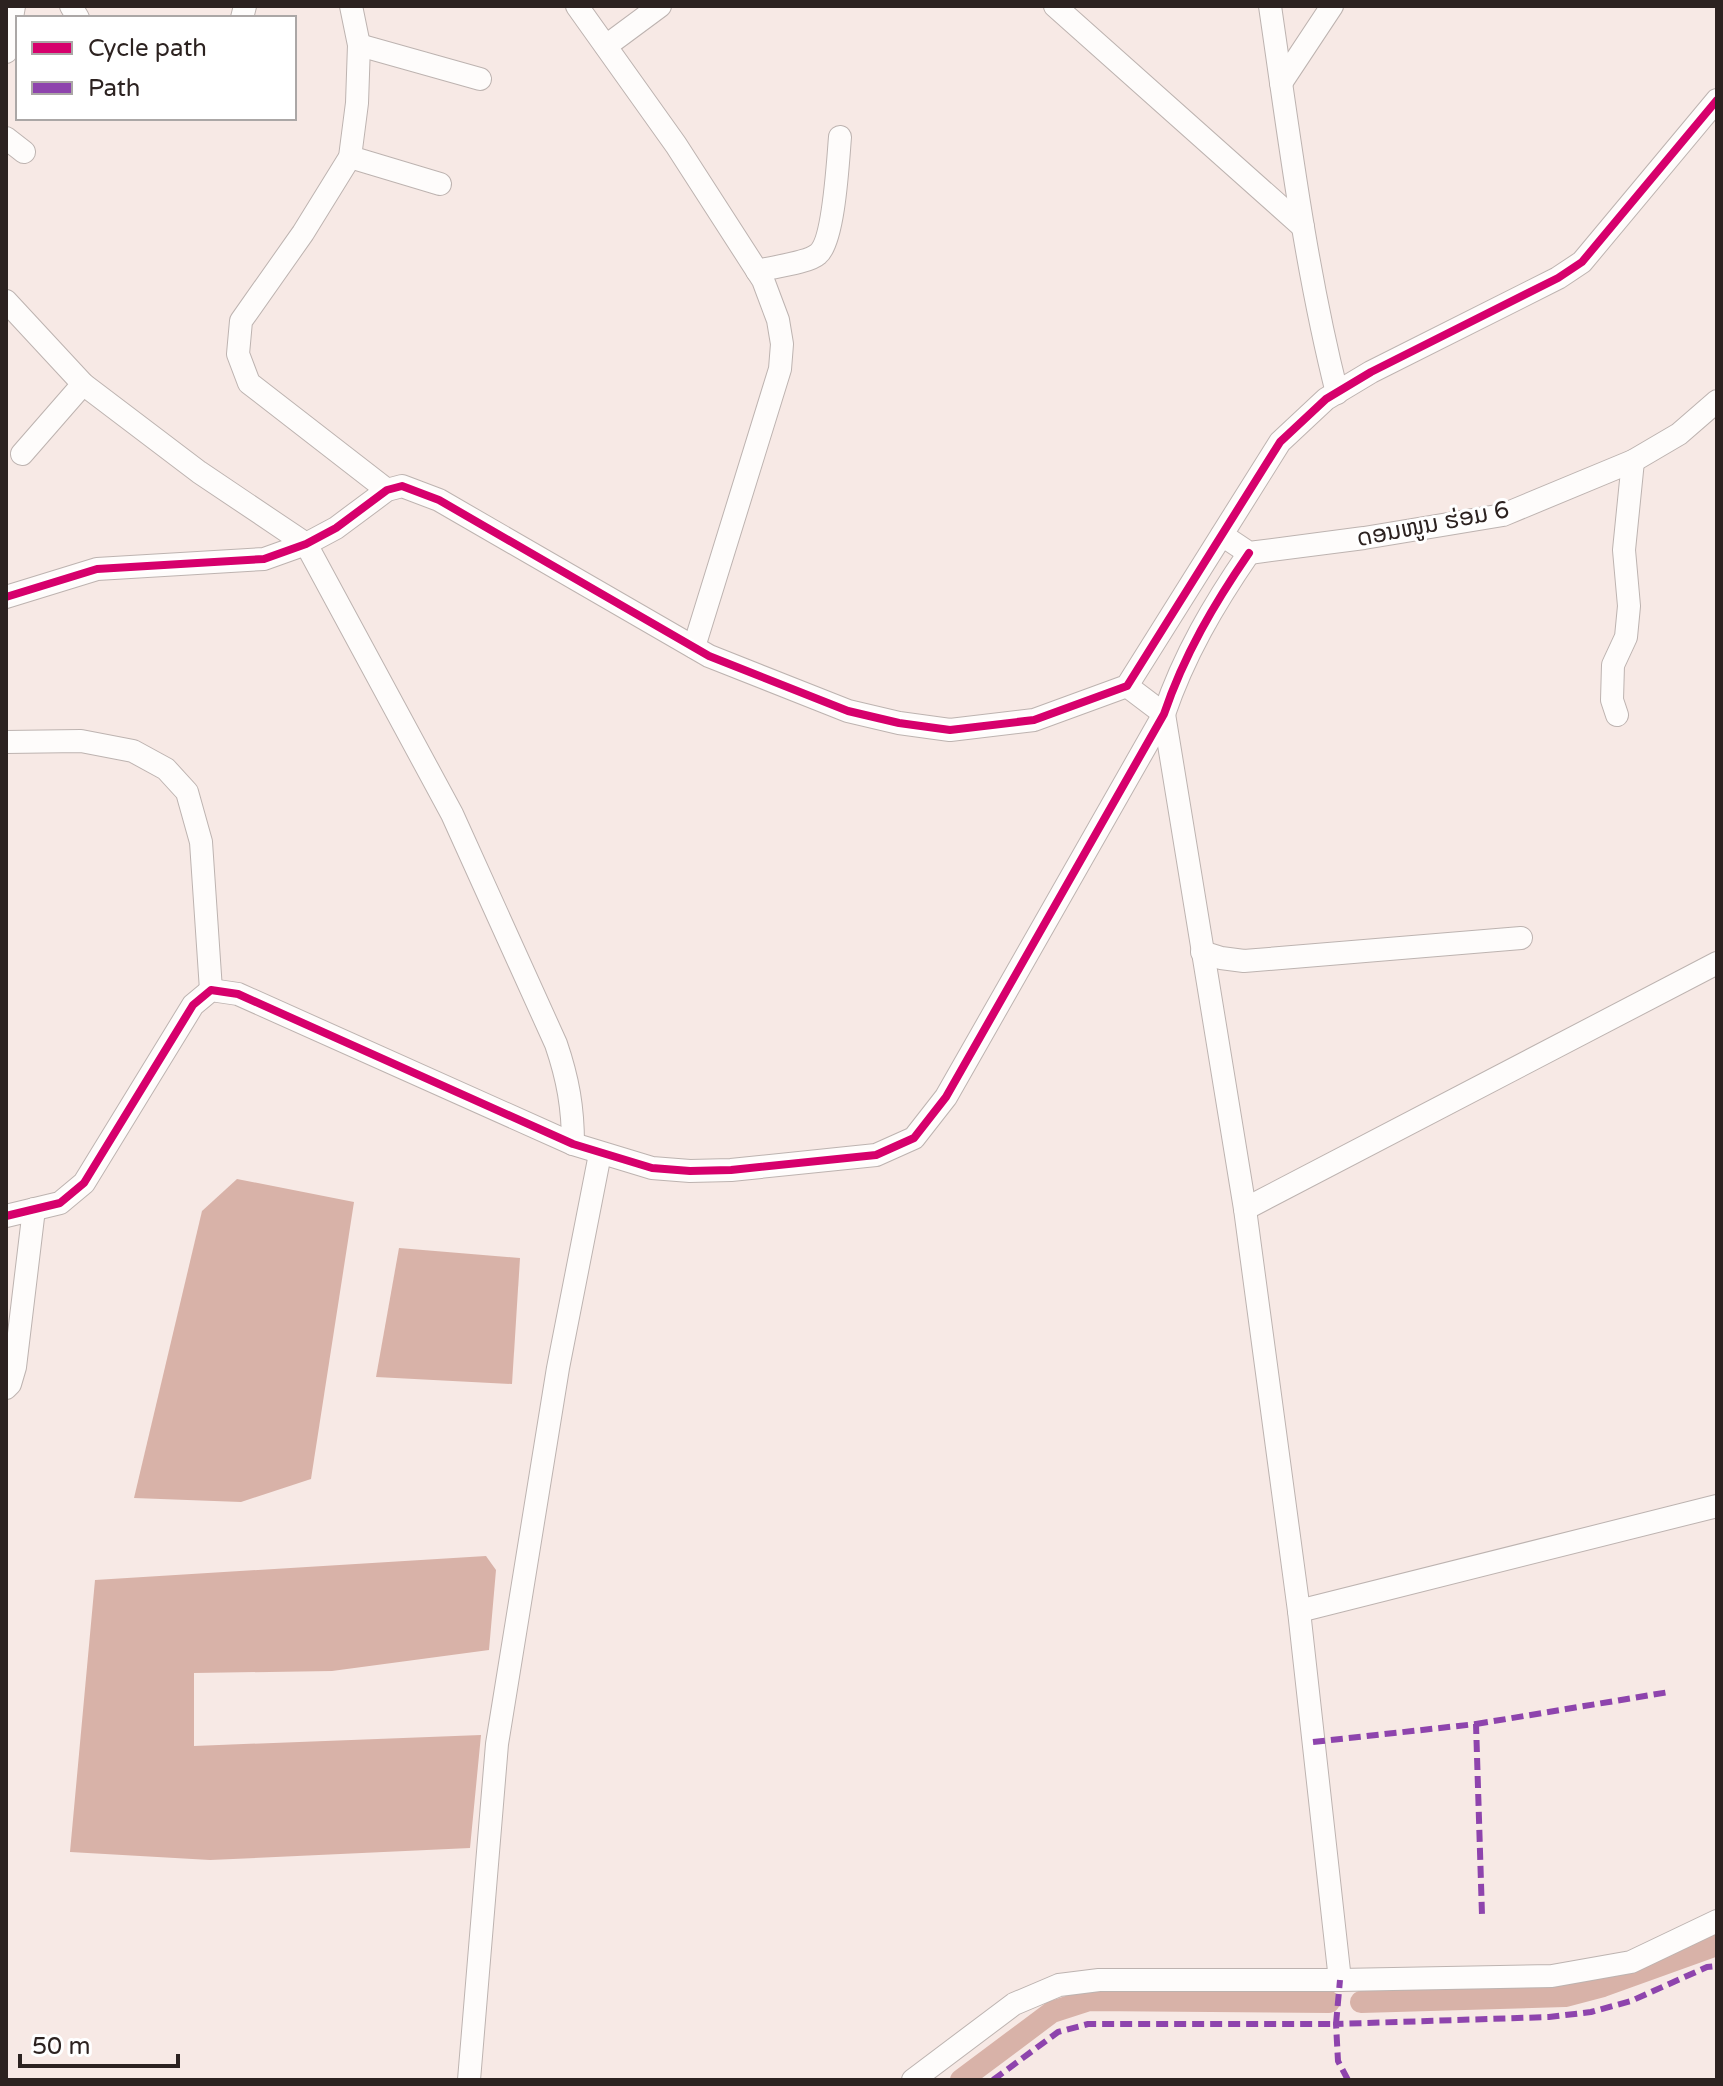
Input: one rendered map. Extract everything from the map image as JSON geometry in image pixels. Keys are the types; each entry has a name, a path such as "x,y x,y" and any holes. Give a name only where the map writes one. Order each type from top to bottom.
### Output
{"street":[{"path":"6,52 14,6"},
{"path":"351,6 359,45 357,103 350,157 303,233 241,321 238,354 249,383 387,490"},
{"path":"577,6 676,145 757,271 778,320 782,344 780,369 694,647"},
{"path":"606,46 660,6"},
{"path":"1055,6 1303,227"},
{"path":"1270,6 1303,227 1323,337 1337,393"},
{"path":"1281,83 1332,6"},
{"path":"359,45 480,79"},
{"path":"6,597 97,569 264,559 306,544 336,528 387,490 402,486 439,500 709,656 848,711 899,723 950,730 1034,720 1127,686 1280,442 1326,399 1371,372 1558,278 1582,262 1717,100"},
{"path":"757,271 807,259 817,255 824,247 833,206 840,137"},
{"path":"350,157 440,184"},
{"path":"6,301 83,384 199,472 306,544 452,814 556,1044 573,1109 573,1144"},
{"path":"22,454 83,384"},
{"name":"ດອນໜູນ ຮ່ອມ 6","path":"1249,553 1503,515 1633,461 1679,434 1717,401"},
{"path":"1617,715 1612,700 1613,665 1626,637 1629,606 1624,550 1633,461"},
{"path":"6,1216 60,1203 84,1183 193,1005 211,990 238,994 573,1144 652,1168 731,1170 876,1155 914,1138 946,1097 1164,714 1186,657 1216,602 1249,553 1222,535"},
{"path":"1127,686 1164,714 1245,1209 1299,1611 1340,1980"},
{"path":"6,742 81,741 133,751 166,769 187,792 201,842 211,990"},
{"path":"1202,952 1244,961 1521,938"},
{"path":"1245,1209 1717,963"},
{"path":"469,2080 499,1731 558,1368 600,1154"},
{"path":"6,1388 15,1367 34,1209"},
{"path":"1299,1611 1717,1506"},
{"path":"913,2080 1014,2004 1059,1985 1099,1980 1552,1976 1631,1962 1717,1921"}],"shaded area":[{"path":"237,1179 354,1202 311,1479 241,1502 134,1498 202,1211"},
{"path":"399,1248 520,1258 512,1384 376,1377"},
{"path":"486,1556 496,1570 489,1650 332,1671 194,1673 194,1746 481,1735 470,1848 210,1860 70,1852 95,1580"}],"waterway":[{"path":"1361,2002 1565,1996 1603,1986 1717,1945"},
{"path":"961,2080 1052,2012 1089,2000 1329,2002"}],"marked path":[{"path":"1476,1724 1669,1692"},
{"path":"1313,1742 1476,1724 1482,1915"},
{"path":"1348,2080 1338,2061 1336,2024 1549,2017 1591,2012 1631,2001 1707,1967 1717,1966"},
{"path":"993,2080 1058,2032 1088,2024 1336,2024 1340,1980"}],"cycle path":[{"path":"6,597 97,569 264,559 306,544 336,528 387,490 402,486 439,500 709,656 848,711 899,723 950,730 1034,720 1127,686 1280,442 1326,399 1371,372 1558,278 1582,262 1717,100"},
{"path":"6,1216 60,1203 84,1183 193,1005 211,990 238,994 573,1144 652,1168 731,1170 876,1155 914,1138 946,1097 1164,714 1201,630 1249,553"}]}
